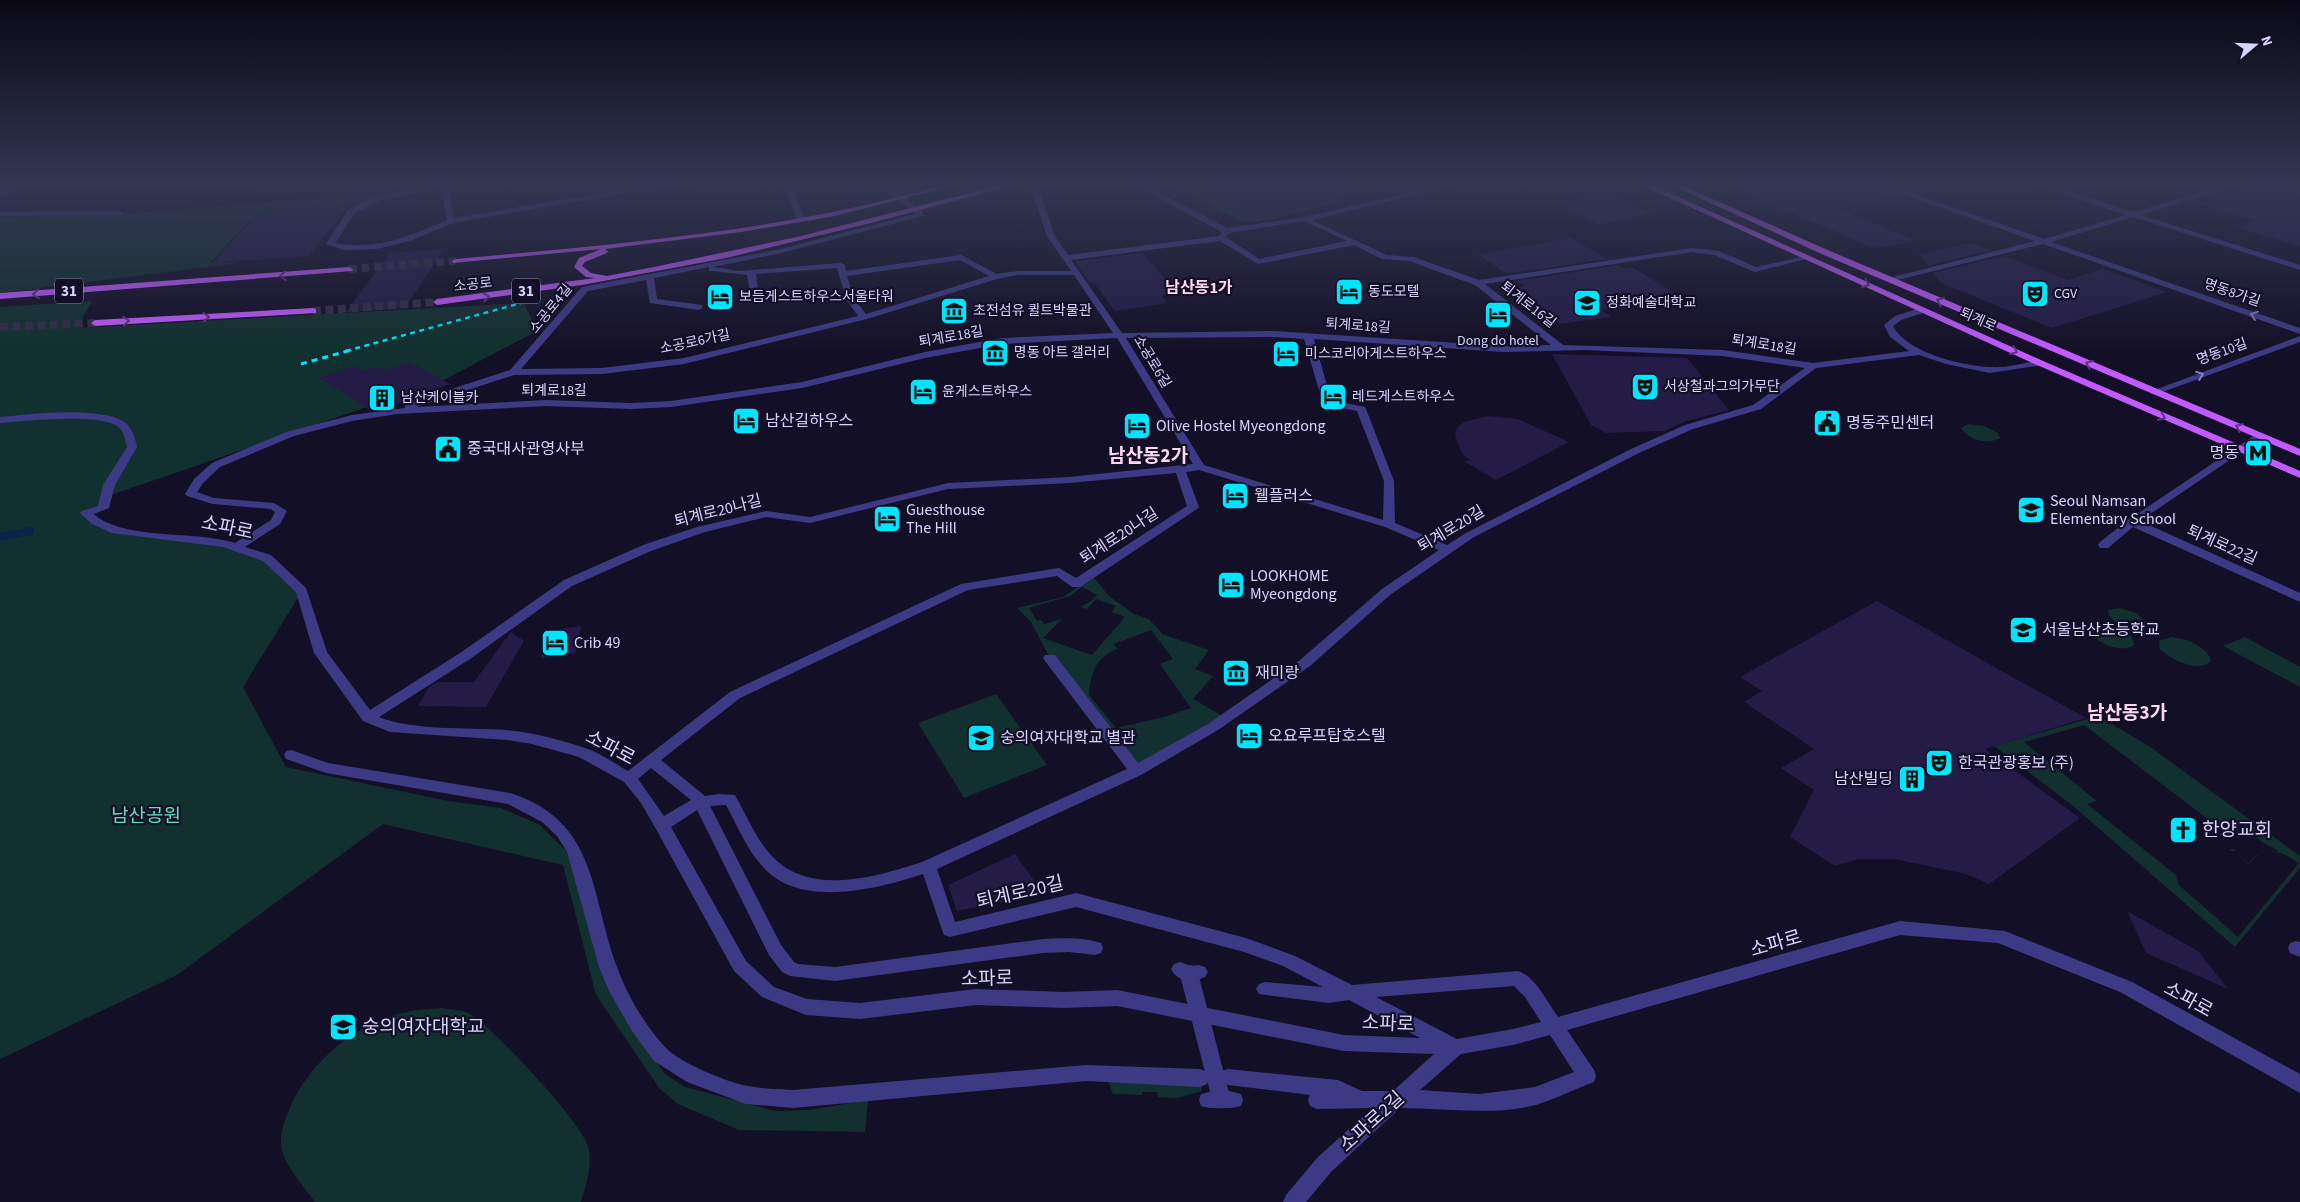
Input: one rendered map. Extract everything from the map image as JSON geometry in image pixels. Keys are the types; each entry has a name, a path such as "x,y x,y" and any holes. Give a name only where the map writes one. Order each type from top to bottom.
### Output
{"main road":[{"name":"소공로","path":"456,260 648,241"},
{"name":"소공로","path":"437,302 615,278 695,263 787,241"},
{"name":"퇴계로","path":"1769,241 2237,450 2300,475"},
{"name":"퇴계로","path":"1803,241 2300,453"},
{"path":"615,278 589,275 578,267 582,260 592,254 641,242"},
{"name":"31","path":"0,296 349,270"},
{"name":"31","path":"95,323 313,311"}],"street":[{"path":"332,241 330,244 350,248 364,248 397,241"},
{"name":"소공로4길","path":"513,372 540,344 585,289 707,267 814,241"},
{"name":"소공로6길","path":"1054,241 1120,336 1200,467"},
{"path":"1065,258 1182,241"},
{"path":"1232,241 1258,262 1355,242"},
{"path":"1892,280 2045,241"},
{"path":"2215,241 2300,268"},
{"name":"퇴계로16길","path":"1355,242 1385,257 1410,259 1478,283 1561,348"},
{"name":"명동8가길","path":"2042,242 2300,331"},
{"name":"퇴계로16길","path":"1478,283 1692,250 1716,253 1755,270 1806,258"},
{"path":"842,274 961,257 996,277 1018,273 1076,273"},
{"path":"707,267 739,273 841,265 850,299 864,317"},
{"path":"751,272 755,298"},
{"path":"650,277 653,301 698,307"},
{"name":"소공로6가길","path":"397,411 513,372 602,371 684,361 864,317 996,277"},
{"path":"1922,352 1900,340 1893,334 1888,325 1898,318 1923,310"},
{"name":"퇴계로18길","path":"237,547 276,522 281,511 274,506 213,501 191,494 198,481 216,464 290,434 352,418 397,411 546,403 632,406 670,404 802,385 925,355 1002,341 1222,334 1308,336 1503,349 1561,348 1724,352 1812,366 1922,352 1942,361 1990,370 2040,363"},
{"path":"1308,336 1327,402 1361,409 1389,481 1389,525"},
{"name":"명동10길","path":"2154,392 2300,339"},
{"name":"퇴계로20길","path":"1456,1047 1289,961 1246,945 1076,900 950,930 928,866 1136,772 1213,727 1305,663 1386,592 1446,549 1635,451 1689,427 1757,407 1812,366"},
{"name":"소파로","path":"0,420 50,416 96,418 120,423 130,435 132,447 109,485 103,508 86,513 96,522 116,531 237,547 266,558 302,591 321,653 368,718 390,726 416,730 508,735 532,739 584,753 629,778 646,799 662,825 740,966 768,992 806,1007 860,1010 976,997 1064,1000 1117,998 1344,1043 1456,1047 1513,1037 1900,928 1999,936 2126,988 2300,1084"},
{"path":"2104,545 2132,522 2258,436"},
{"name":"퇴계로20나길","path":"368,718 465,656 568,583 647,548 701,529 766,514 810,520 948,486 1069,480 1200,467 1389,525 1446,549"},
{"name":"퇴계로20나길","path":"629,778 735,695 965,587 1060,572 1076,584 1193,507 1180,469"},
{"name":"퇴계로22길","path":"2132,522 2300,598"},
{"path":"1050,658 1136,772"},
{"path":"291,755 326,768 510,799 534,807 554,822 565,834 575,851 608,967 618,991 638,1025 660,1055 694,1076 746,1095 792,1099 1086,1073 1200,1078"},
{"path":"652,760 699,798 776,950 788,967 796,971 835,974 1043,946 1069,945 1095,948"},
{"path":"662,825 692,806 710,799 730,799 770,865 792,881 819,886 900,876 928,866"},
{"path":"1190,972 1221,1099"},
{"path":"1265,990 1329,995 1389,988 1518,978 1554,1026 1587,1076 1535,1096 1479,1103 1430,1099 1317,1100"},
{"name":"소파로2길","path":"1293,1202 1324,1166 1351,1139 1456,1047"},
{"path":"1228,1077 1338,1088 1360,1100"}],"green space":[{"path":"0,241 231,241 210,263 247,262 0,293"},
{"name":"남산공원","path":"92,301 77,328 524,303 537,331 440,382 108,496 103,508 87,512 116,531 225,544 267,558 302,591 243,687 286,767 448,801 501,808 540,825 566,851 575,871 606,983 664,1073 685,1087 775,1111 809,1110 868,1100 865,1132 739,1130 678,1104 660,1089 596,995 563,865 383,824 177,975 0,1059 0,307"},
{"path":"1968,424 1984,426 1998,433 2000,438 1984,441 1968,436 1961,428"},
{"path":"1093,577 1109,596 1134,614 1150,620 1162,634 1209,650 1195,669 1213,676 1193,699 1226,718 1136,771 1050,658 1031,622 1017,608 1063,597","holes":["1082,587 1097,595 1080,607 1087,609 1096,599 1116,606 1112,612 1125,617 1092,655 1043,638 1062,619 1044,624 1041,620 1037,621 1029,608 1070,596","1151,630 1173,659 1160,664 1191,708 1164,717 1116,728 1089,695 1093,673 1099,662 1117,649 1114,644"]},
{"path":"2120,608 2136,613 2147,623 2146,626 2136,629 2116,622 2109,615 2108,610"},
{"path":"2098,624 2115,626 2126,631 2133,640 2134,645 2129,648 2116,648 2104,644 2093,636 2090,631 2090,627"},
{"path":"2172,637 2198,645 2206,652 2211,661 2206,665 2192,666 2170,657 2160,649 2159,641"},
{"path":"2245,637 2300,667 2300,687 2223,646"},
{"path":"996,694 1047,765 964,798 918,723"},
{"path":"2098,716 2149,746 2300,856 2300,868 2235,947 2072,805 1994,746","holes":["2084,725 2221,829 2230,826 2235,820 2262,842 2279,851 2275,851 2299,863 2238,937 2179,885 2176,875 2087,804 2097,801 2024,742"]},
{"path":"442,1008 469,1013 483,1024 517,1056 570,1117 588,1146 590,1160 581,1202 315,1202 298,1179 283,1154 281,1138 289,1110 309,1075 338,1046 355,1033 374,1023 412,1011"},
{"path":"1107,1079 1201,1083 1202,1091 1177,1098 1158,1097 1157,1092 1142,1092 1142,1095 1113,1094"}],"building":[{"path":"232,241 321,241 309,256 212,263"},
{"path":"1553,241 1576,241 1607,259 1507,274 1477,254"},
{"path":"1857,241 1916,241 1873,248"},
{"path":"2283,241 2300,241 2300,246"},
{"path":"1971,243 1991,250 1928,266 1919,254"},
{"path":"444,249 405,308 346,312 390,253"},
{"path":"1143,253 1177,293 1161,295 1167,303 1115,311 1094,283 1090,283 1074,261"},
{"name":"CGV","path":"2004,256 2068,280 2103,269 2167,292 2052,328 1941,283 1933,273"},
{"path":"1618,265 1624,269 1632,267 1679,296 1602,310 1611,317 1560,324 1512,288 1525,286 1517,281"},
{"path":"1552,354 1687,358 1729,410 1686,421 1665,431 1606,433 1591,425"},
{"name":"남산케이블카","path":"410,362 450,384 385,409 372,411 319,378 354,366 364,371 378,367 386,370"},
{"path":"1488,416 1518,419 1569,442 1496,480 1465,462 1470,460 1462,454 1455,435 1457,428 1464,422"},
{"name":"남산빌딩","path":"1877,601 2086,718 1985,749 2080,818 1989,884 1966,874 1894,859 1859,859 1835,866 1790,837 1814,790 1781,768 1814,749 1744,702 1762,691 1740,677"},
{"name":"Crib 49","path":"581,626 575,653 541,658 548,631"},
{"path":"511,632 524,641 486,707 418,706 429,687 437,682 474,682"},
{"path":"1015,854 1044,894 957,911 948,885"},
{"path":"2127,911 2198,951 2228,989 2146,953"}],"waterway":[{"path":"0,537 30,531"}],"tunnel":[{"path":"349,269 456,261"},
{"path":"313,311 437,302"},
{"path":"0,327 95,323"}],"railway":[{"path":"346,351 525,302"},
{"path":"301,364 351,350"}],"place":[{"name":"동도모텔","path":"1349,292"},
{"name":"CGV","path":"2035,294"},
{"name":"보듬게스트하우스서울타워","path":"720,297"},
{"name":"정화예술대학교","path":"1587,303"},
{"name":"초전섬유 퀼트박물관","path":"954,311"},
{"name":"Dong do hotel","path":"1498,315"},
{"name":"명동 아트 갤러리","path":"995,353"},
{"name":"미스코리아게스트하우스","path":"1286,354"},
{"name":"서상철과그의가무단","path":"1645,387"},
{"name":"윤게스트하우스","path":"923,392"},
{"name":"레드게스트하우스","path":"1333,397"},
{"name":"남산케이블카","path":"382,398"},
{"name":"남산길하우스","path":"746,421"},
{"name":"명동주민센터","path":"1827,423"},
{"name":"Olive Hostel Myeongdong","path":"1137,426"},
{"name":"중국대사관영사부","path":"448,449"},
{"name":"명동","path":"2258,453"},
{"name":"웰플러스","path":"1235,496"},
{"name":"Seoul Namsan Elementary School","path":"2031,510"},
{"name":"Guesthouse The Hill","path":"887,519"},
{"name":"LOOKHOME Myeongdong","path":"1231,585"},
{"name":"서울남산초등학교","path":"2023,630"},
{"name":"Crib 49","path":"555,643"},
{"name":"재미랑","path":"1236,673"},
{"name":"오요루프탑호스텔","path":"1249,736"},
{"name":"숭의여자대학교 별관","path":"981,738"},
{"name":"한국관광홍보 (주)","path":"1939,763"},
{"name":"남산빌딩","path":"1912,779"},
{"name":"한양교회","path":"2183,830"},
{"name":"숭의여자대학교","path":"343,1027"}],"district":[{"name":"남산동1가","path":"1199,288"},
{"name":"남산동2가","path":"1148,456"},
{"name":"남산동3가","path":"2127,713"}]}
